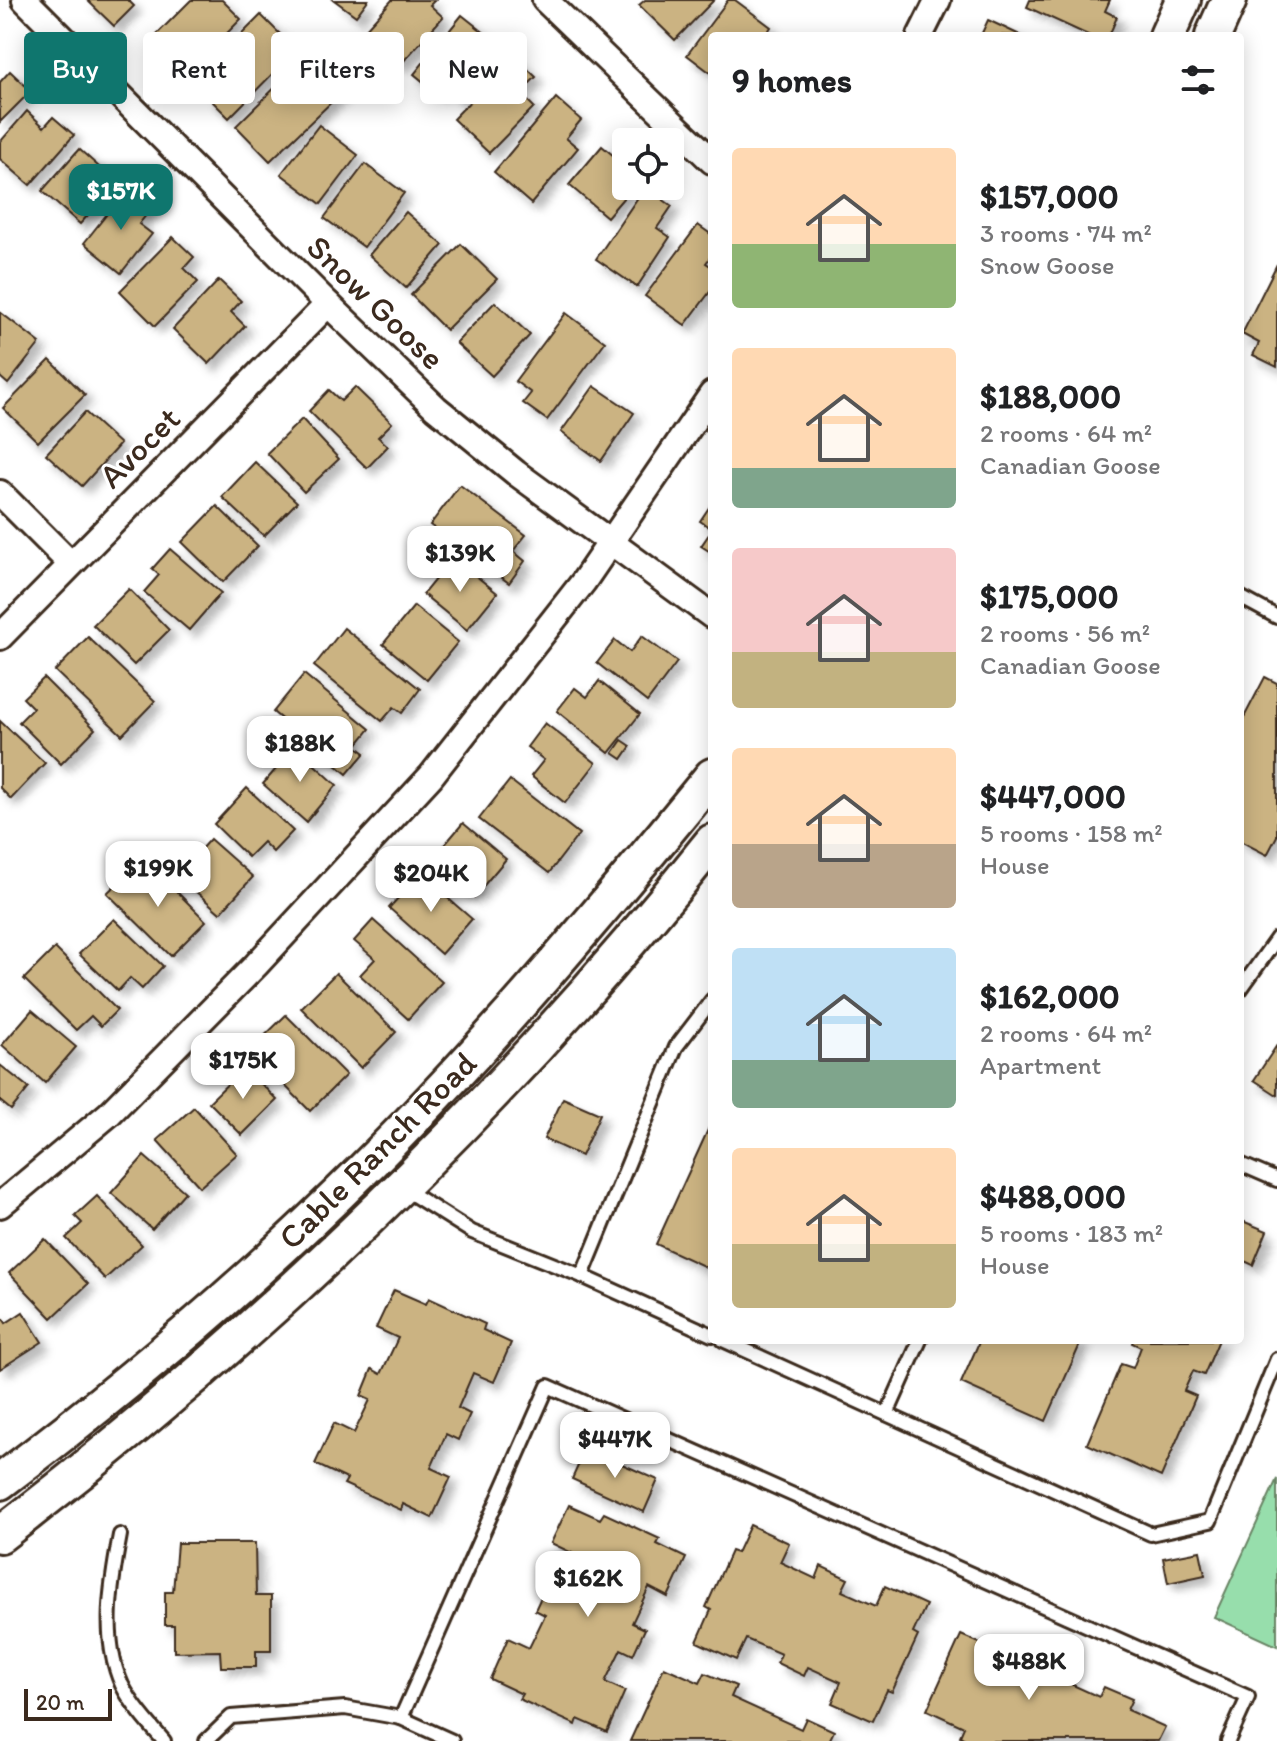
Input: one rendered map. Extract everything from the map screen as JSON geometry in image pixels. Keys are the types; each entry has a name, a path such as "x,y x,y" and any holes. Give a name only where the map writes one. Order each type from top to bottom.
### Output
{"street":[{"name":"Snow Goose","path":"25,0 436,408 516,473 708,613"},
{"path":"545,0 708,157"},
{"path":"922,32 938,0"},
{"path":"1169,32 1183,0"},
{"path":"1215,32 1229,0"},
{"name":"Avocet","path":"0,637 328,304"},
{"path":"0,1205 109,1114 256,965 410,798 611,544 708,400"},
{"path":"0,493 71,564"},
{"name":"Cable Ranch Road","path":"0,1482 194,1325 362,1171 534,987 708,781"},
{"name":"Cable Ranch Road","path":"0,1535 184,1388 401,1187 527,1058 649,920 708,847"}],"lane":[{"path":"1244,599 1277,617"},
{"path":"1244,984 1277,938"},
{"path":"582,1276 676,1047 708,1005"},
{"path":"1244,1166 1277,1180"},
{"path":"401,1187 472,1232 582,1276 708,1333"},
{"path":"732,1344 1151,1534 1210,1521 1277,1359"},
{"path":"887,1414 918,1344"},
{"path":"401,1718 548,1386 1248,1697 1228,1741"},
{"path":"120,1535 110,1589 111,1635 122,1684 164,1741"},
{"path":"206,1741 231,1717 345,1708 401,1718 452,1741"}],"green space":[{"path":"1277,1479 1277,1646 1214,1617"}],"building":[{"path":"87,0 128,0 134,6 114,26"},
{"path":"191,0 222,0 241,19 228,32 159,32"},
{"path":"334,0 368,0 356,16"},
{"path":"392,0 435,0 430,5 443,17 430,32 420,32 420,43 404,61 404,32 364,31"},
{"path":"645,0 714,0 675,40 639,5"},
{"path":"728,0 735,0 771,27 768,32 708,32 708,71 687,55"},
{"path":"1030,0 1110,0 1105,11 1117,17 1111,32 1081,32 1027,7"},
{"path":"261,15 278,32 271,32 271,75 255,92 255,32 244,32"},
{"path":"462,15 483,32 448,32"},
{"path":"988,20 1014,32 982,32"},
{"path":"527,68 536,77 527,86"},
{"path":"10,71 24,84 24,98 0,122 0,82"},
{"path":"271,92 271,104 330,104 270,161 236,126"},
{"path":"556,98 581,120 566,138 578,148 531,204 494,172"},
{"path":"527,100 534,107 489,153 453,119 468,104 527,104"},
{"path":"215,104 243,104 229,118"},
{"path":"27,111 44,127 53,117 74,135 30,185 0,159 0,142"},
{"path":"319,125 358,155 321,204 281,174"},
{"path":"602,146 612,154 612,200 622,200 607,217 569,185"},
{"path":"79,149 117,183 80,224 42,191"},
{"path":"365,164 404,193 364,247 324,218"},
{"path":"126,190 151,209 139,224 152,234 121,273 84,243"},
{"path":"636,200 663,200 672,206 657,228 670,237 637,287 596,259"},
{"path":"406,212 443,245 406,288 369,255"},
{"path":"698,225 708,232 708,294 685,325 645,296"},
{"path":"173,237 194,257 184,268 198,282 155,326 120,291"},
{"path":"461,244 497,279 446,330 411,295"},
{"path":"1277,264 1277,367 1253,355 1259,343 1244,335"},
{"path":"219,280 241,301 231,312 245,326 209,364 173,329"},
{"path":"495,302 530,335 492,376 456,343"},
{"path":"0,312 40,343 8,384 0,377"},
{"path":"566,313 605,342 547,420 523,403 531,393 515,381"},
{"path":"50,360 85,395 38,442 3,408"},
{"path":"594,386 634,413 601,461 561,432"},
{"path":"355,387 392,423 378,437 388,446 367,468 309,411 329,390 341,401"},
{"path":"85,412 120,444 82,486 46,454"},
{"path":"302,419 339,459 304,492 267,453"},
{"path":"255,462 297,502 264,536 222,497"},
{"path":"460,485 526,535 513,551 525,561 509,583 430,525"},
{"path":"217,506 258,546 223,582 182,542"},
{"path":"708,509 708,526 700,521"},
{"path":"708,536 708,550 701,546"},
{"path":"170,549 221,593 189,630 144,592 159,575 152,569"},
{"path":"453,557 497,593 467,630 423,594"},
{"path":"129,589 169,630 134,665 93,625"},
{"path":"414,606 458,642 427,680 383,644"},
{"path":"344,628 420,689 402,713 394,707 382,721 314,666"},
{"path":"642,636 677,662 647,702 597,663 615,640 630,652"},
{"path":"88,637 155,701 122,735 55,671"},
{"path":"304,674 370,729 356,746 365,753 347,774 273,712"},
{"path":"1265,677 1277,683 1277,836 1267,855 1244,843 1244,717"},
{"path":"44,678 95,729 61,764 19,722 33,708 23,698"},
{"path":"599,681 640,714 609,753 557,711 575,688 587,697"},
{"path":"0,721 45,763 11,799 0,788"},
{"path":"545,723 596,763 565,803 531,776 544,760 527,747"},
{"path":"622,740 631,746 622,759 613,753"},
{"path":"295,747 337,785 306,822 263,784"},
{"path":"510,780 579,834 549,873 479,819"},
{"path":"247,788 293,831 273,852 263,842 248,857 214,824"},
{"path":"463,823 506,859 474,897 431,861"},
{"path":"210,839 253,877 220,913 177,875"},
{"path":"131,870 143,881 155,870 206,921 171,956 107,893"},
{"path":"420,874 472,919 441,954 389,908"},
{"path":"114,919 163,966 142,989 130,978 118,991 79,954"},
{"path":"373,920 442,982 408,1019 360,975 375,959 354,941"},
{"path":"55,948 117,1010 101,1026 91,1016 76,1030 24,979"},
{"path":"336,973 396,1032 361,1068 301,1008"},
{"path":"32,1010 76,1047 45,1083 2,1045"},
{"path":"286,1015 346,1075 310,1111 250,1050"},
{"path":"1277,1045 1277,1095 1254,1080"},
{"path":"0,1065 29,1088 11,1110 0,1101"},
{"path":"245,1067 277,1100 242,1135 209,1102"},
{"path":"563,1098 600,1114 581,1156 544,1139"},
{"path":"194,1107 237,1154 200,1187 157,1140"},
{"path":"708,1130 708,1268 656,1244"},
{"path":"144,1156 185,1192 152,1229 111,1193"},
{"path":"97,1196 142,1245 105,1279 66,1238 82,1223 75,1216"},
{"path":"1244,1222 1267,1231 1253,1265 1244,1261"},
{"path":"45,1239 88,1284 52,1318 9,1273"},
{"path":"394,1290 426,1304 429,1298 485,1324 483,1330 511,1343 494,1382 473,1373 458,1408 470,1414 458,1440 446,1434 431,1468 451,1477 432,1518 403,1504 401,1510 344,1484 347,1479 315,1464 334,1423 354,1433 370,1400 361,1396 372,1369 381,1374 398,1338 376,1328"},
{"path":"23,1312 42,1342 0,1369 0,1314 6,1323"},
{"path":"978,1344 1080,1344 1046,1421 961,1383"},
{"path":"1134,1344 1217,1344 1204,1375 1193,1371 1184,1391 1196,1396 1161,1477 1087,1444 1121,1364 1133,1368 1141,1347"},
{"path":"586,1448 658,1480 644,1512 572,1479"},
{"path":"569,1505 600,1519 604,1513 660,1539 657,1544 686,1558 668,1597 649,1587 632,1623 645,1629 633,1655 621,1649 605,1682 625,1691 607,1732 578,1719 576,1725 519,1699 522,1694 490,1679 508,1638 529,1648 545,1615 535,1610 547,1584 556,1588 572,1553 551,1543"},
{"path":"750,1525 789,1543 780,1562 816,1579 821,1566 848,1579 842,1591 876,1606 885,1586 926,1605 913,1633 918,1636 892,1692 887,1690 873,1721 832,1703 841,1682 808,1667 804,1676 777,1663 781,1654 746,1639 736,1660 697,1642 711,1610 706,1607 731,1551 737,1553"},
{"path":"177,1543 255,1543 256,1596 271,1596 271,1651 256,1651 256,1667 221,1667 220,1651 174,1652 174,1625 165,1625 165,1592 173,1592"},
{"path":"1200,1551 1205,1575 1168,1583 1163,1558"},
{"path":"961,1635 998,1651 1003,1641 1034,1655 1029,1665 1099,1697 1104,1687 1132,1699 1127,1710 1165,1727 1158,1741 969,1741 960,1736 964,1727 927,1710"},
{"path":"664,1667 700,1683 705,1673 736,1686 731,1697 801,1729 806,1718 834,1731 829,1741 630,1741"}]}
